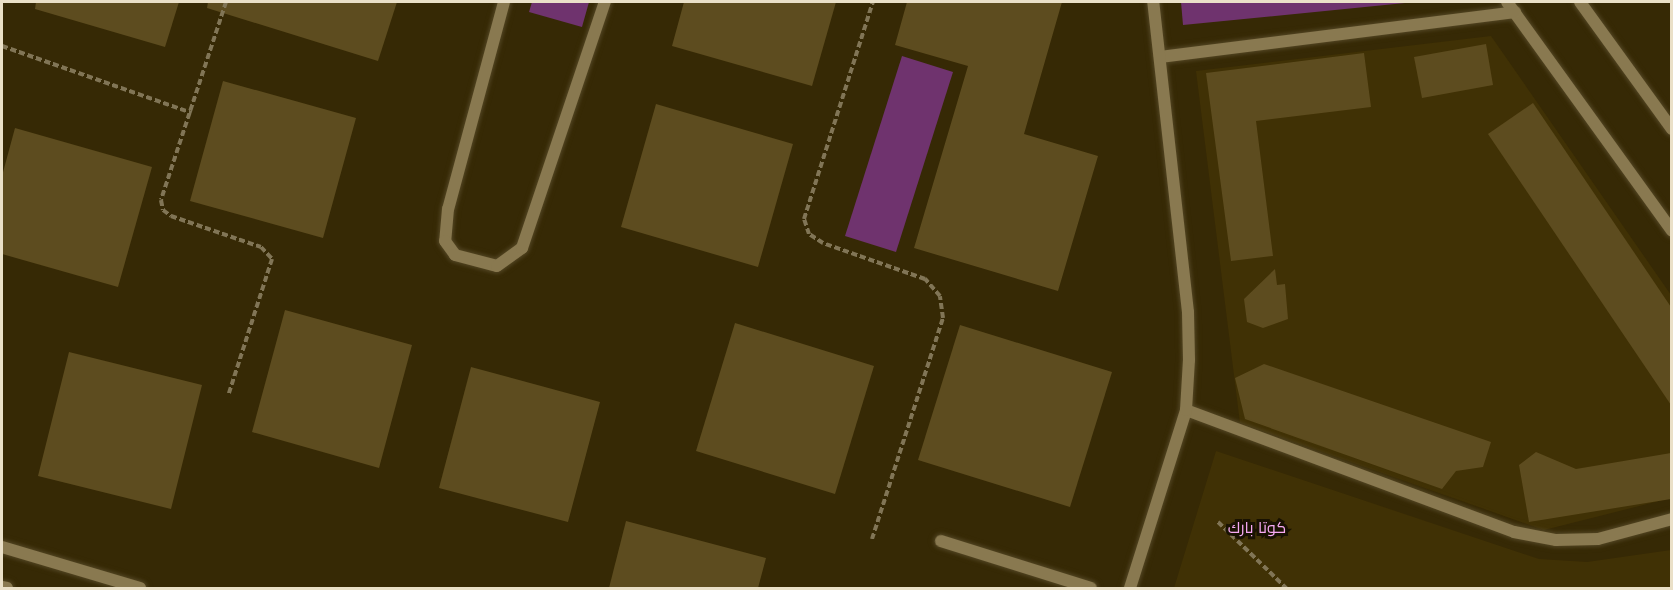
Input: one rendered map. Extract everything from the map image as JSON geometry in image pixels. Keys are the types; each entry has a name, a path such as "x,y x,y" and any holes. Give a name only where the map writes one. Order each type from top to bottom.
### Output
{"street":[{"path":"504,2 448,209 445,241 455,255 497,266 522,248 606,2"},
{"path":"1130,588 1186,410 1188,312 1154,2"},
{"path":"1508,2 1671,231"},
{"path":"1580,2 1671,129"},
{"path":"1160,57 1515,12"},
{"path":"1186,410 1514,531 1556,540 1598,539 1671,519"},
{"path":"941,541 1091,588"},
{"path":"2,547 140,588"},
{"path":"2,587 7,588"}],"path":[{"path":"226,2 192,113 161,200 163,210 261,247 272,259 229,393"},
{"path":"872,539 944,318 940,296 925,279 823,243 809,234 804,219 873,2"},
{"path":"2,46 192,113"},
{"path":"1218,522 1286,588"}],"shaded area":[{"path":"532,2 589,2 582,27 529,12"},
{"path":"1181,2 1415,2 1183,25"},
{"path":"1491,36 1671,295 1671,498 1544,530 1240,423 1196,71"},
{"path":"902,56 953,72 896,252 845,236"},
{"name":"كوتا بارك","path":"1216,451 1539,559 1587,562 1671,550 1671,588 1174,588"}],"building":[{"path":"36,2 179,2 165,47 35,9"},
{"path":"208,2 397,2 378,61 207,8"},
{"path":"684,2 836,2 812,86 672,46"},
{"path":"907,2 1062,2 1024,134 1098,156 1058,291 914,248 968,66 895,45"},
{"path":"1486,44 1493,85 1422,98 1414,57"},
{"path":"1364,53 1371,107 1256,121 1273,256 1231,261 1206,73"},
{"path":"223,81 356,118 323,238 190,201"},
{"path":"1533,103 1671,307 1671,405 1488,134"},
{"path":"656,104 793,144 758,267 621,227"},
{"path":"15,128 152,167 118,287 2,254 2,176"},
{"path":"1275,269 1277,285 1285,284 1288,319 1263,328 1247,322 1244,299"},
{"path":"285,310 412,345 379,468 252,432"},
{"path":"735,323 874,366 835,494 696,451"},
{"path":"960,325 1112,372 1070,507 918,460"},
{"path":"69,352 202,385 171,509 38,476"},
{"path":"1264,364 1491,442 1483,467 1456,471 1442,489 1245,419 1235,378"},
{"path":"471,367 600,402 568,522 439,488"},
{"path":"1536,452 1576,469 1671,453 1671,499 1529,522 1519,465"},
{"path":"626,521 766,558 758,588 609,588"}]}
